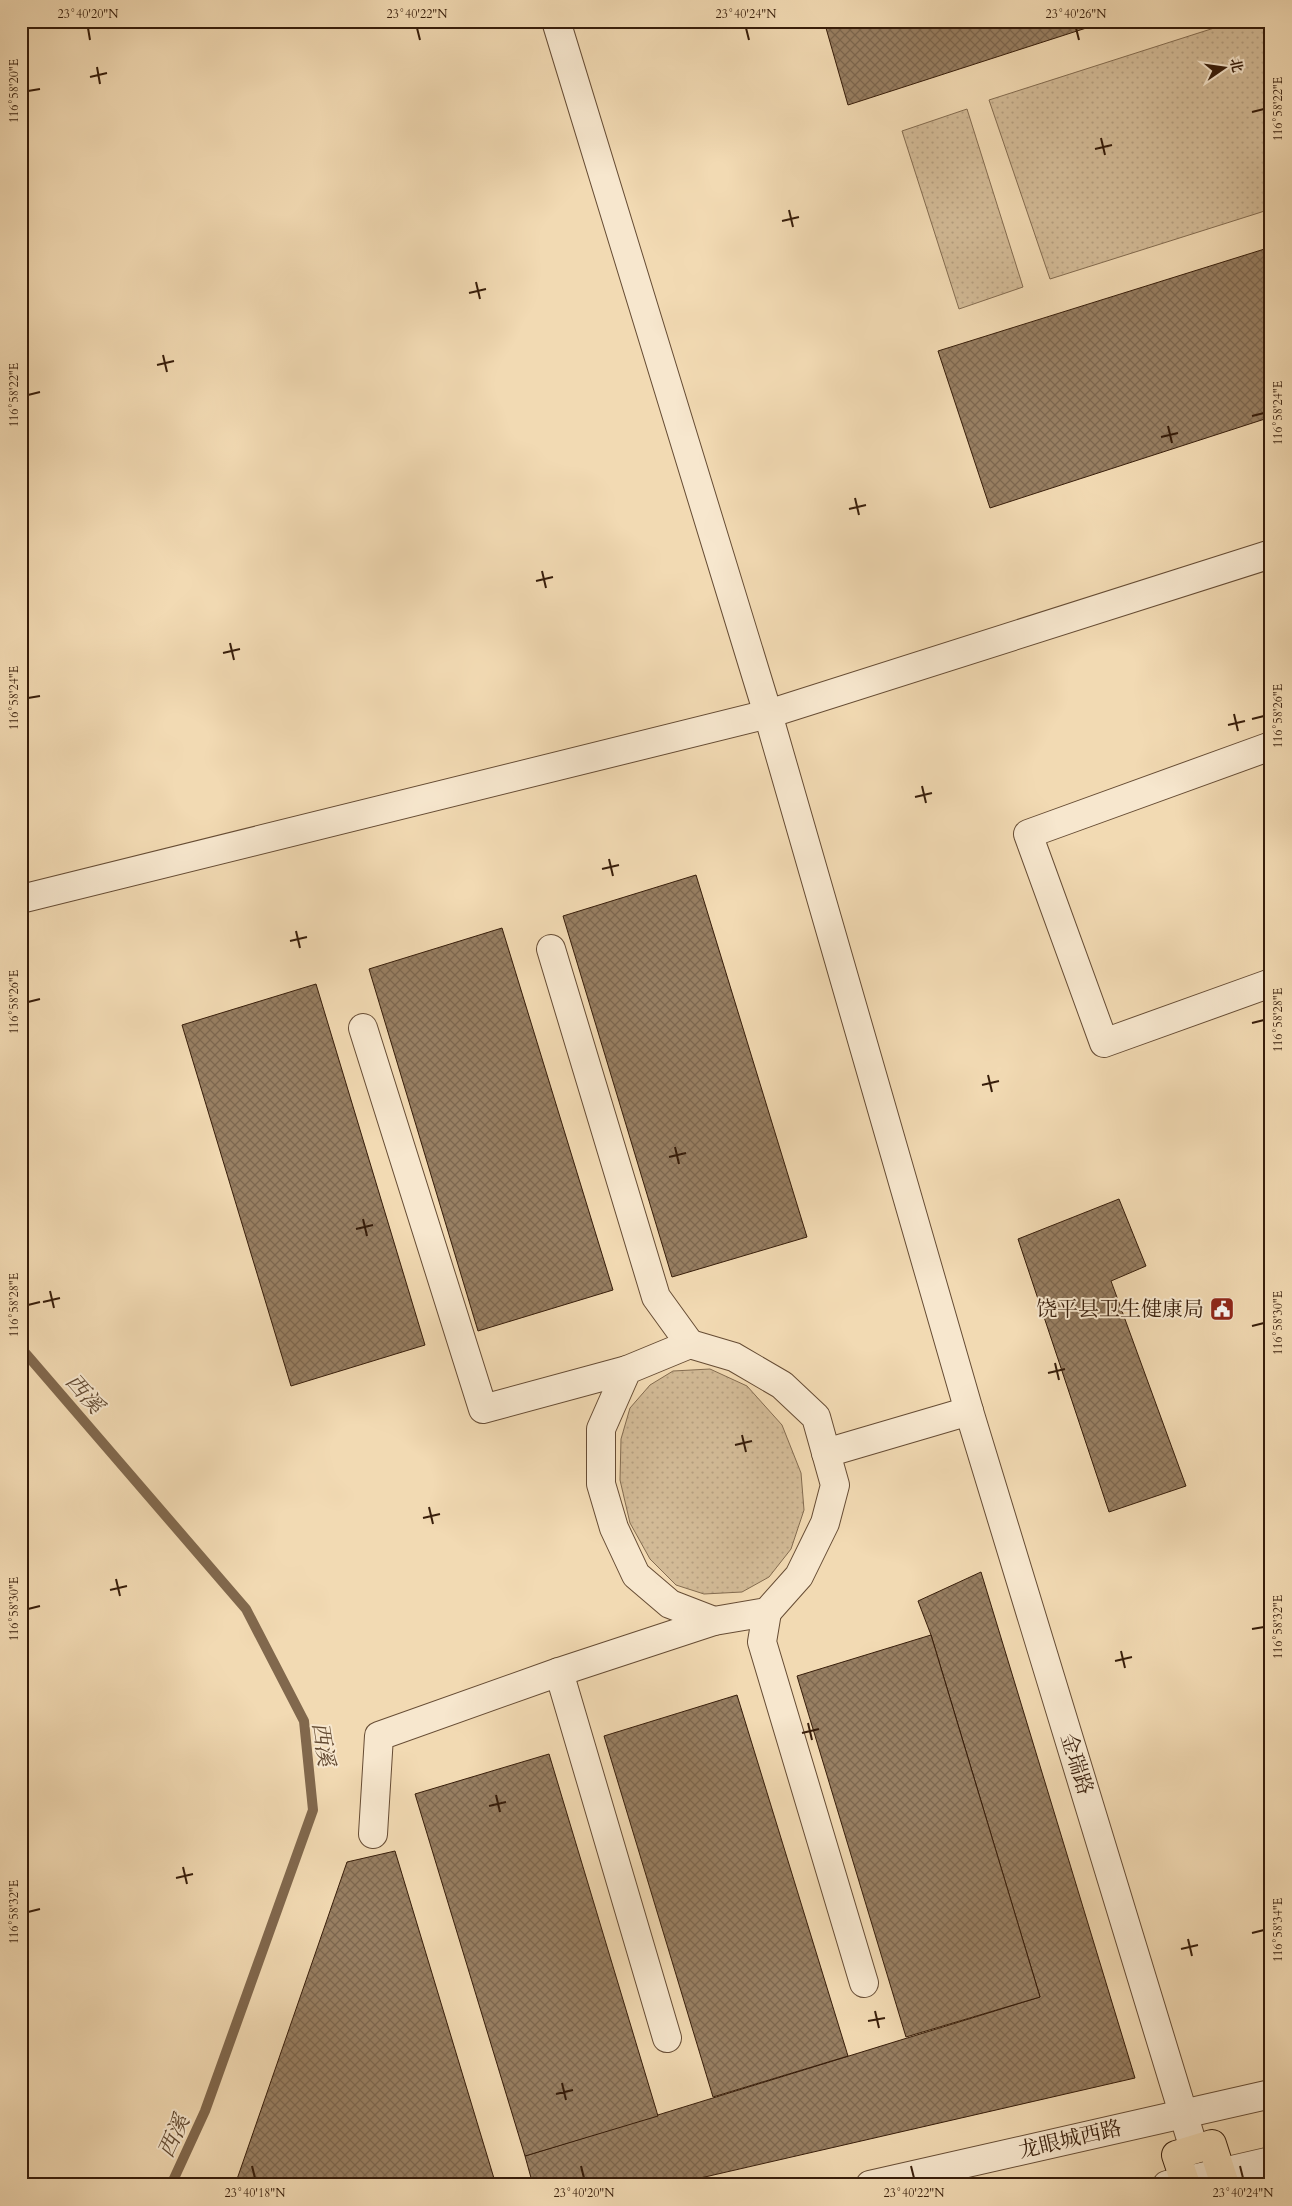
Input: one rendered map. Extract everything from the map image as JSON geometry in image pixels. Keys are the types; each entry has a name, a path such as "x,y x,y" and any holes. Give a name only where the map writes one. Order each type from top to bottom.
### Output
{"main road":[{"path":"1186,2185 1176,2155 1212,2144 1225,2185"}],"street":[{"name":"金瑞路","path":"556,21 768,714 969,1411 1194,2149"},
{"path":"21,899 768,714 1271,554"},
{"path":"1271,746 1028,834 1104,1043 1271,983"},
{"path":"550,949 656,1297 690,1344 734,1357 782,1385 816,1417 836,1485 825,1523 799,1576 767,1612 762,1642 864,1983"},
{"path":"363,1028 483,1409 627,1370 690,1344"},
{"path":"627,1370 601,1429 601,1484 614,1528 636,1575 670,1604 714,1621"},
{"path":"826,1453 969,1411"},
{"path":"373,1834 379,1736 559,1672 714,1621 767,1612"},
{"path":"559,1672 667,2038"},
{"name":"龙眼城西路","path":"870,2185 1271,2094"},
{"path":"1167,2185 1271,2162"}],"shaded area":[{"path":"1236,21 1271,21 1271,209 1050,279 989,100"},
{"path":"967,109 1023,287 959,309 902,131"},
{"path":"710,1369 747,1386 782,1425 801,1473 804,1510 791,1549 769,1577 742,1592 704,1594 676,1585 650,1559 630,1523 620,1480 621,1439 630,1408 650,1385 673,1371"}],"building":[{"path":"824,21 1108,21 848,105"},
{"path":"1271,247 1271,417 990,508 938,351"},
{"path":"696,875 807,1237 672,1277 563,916"},
{"path":"502,928 613,1290 478,1331 369,969"},
{"path":"316,984 425,1345 291,1386 182,1025"},
{"path":"1119,1199 1146,1266 1111,1281 1186,1486 1109,1512 1018,1239"},
{"path":"981,1572 1135,2078 670,2185 533,2185 525,2156 1040,1997 931,1635 918,1601"},
{"path":"931,1635 1040,1997 906,2037 797,1676"},
{"path":"737,1695 848,2056 713,2097 604,1736"},
{"path":"549,1754 658,2116 525,2156 415,1794"},
{"path":"395,1851 496,2185 235,2185 347,1862"}],"waterway":[{"name":"西溪","path":"21,1348 246,1609 304,1721 313,1810 205,2111 171,2185"}],"place":[{"name":"饶平县卫生健康局","path":"1222,1309"}]}
